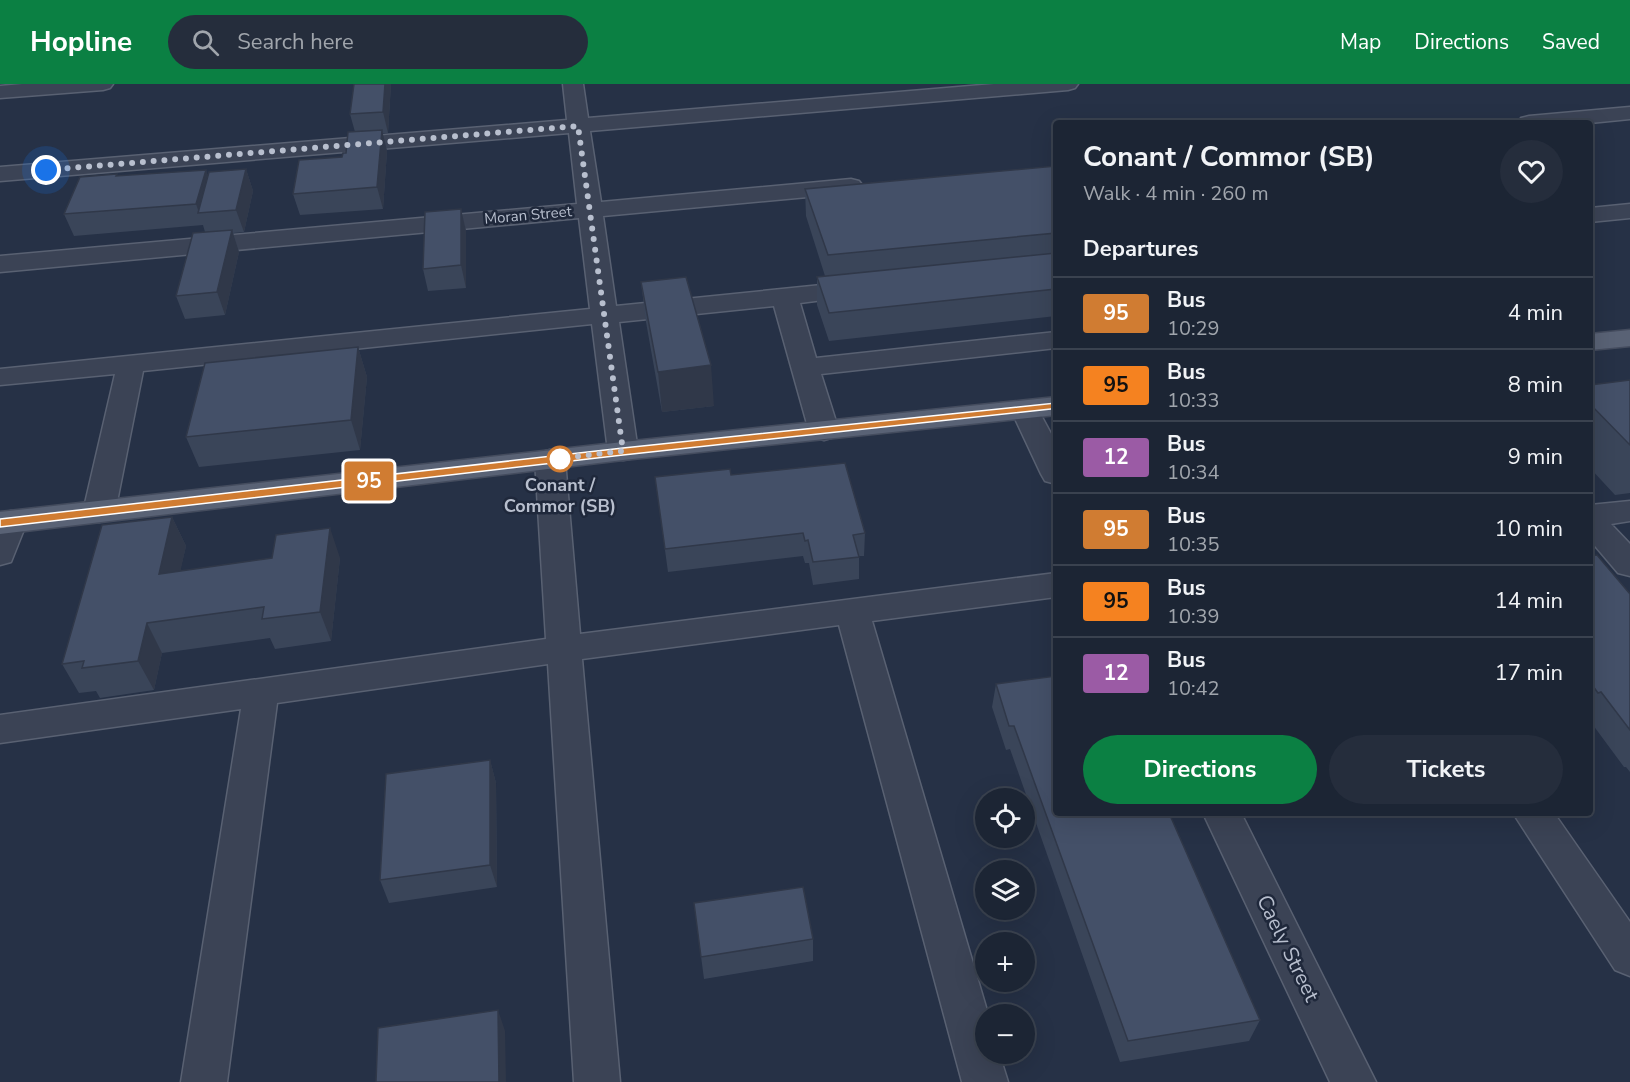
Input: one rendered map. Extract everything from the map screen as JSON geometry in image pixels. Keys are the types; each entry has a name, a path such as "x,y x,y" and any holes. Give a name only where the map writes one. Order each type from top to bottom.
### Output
{"main road":[{"path":"1593,342 1630,338"},
{"path":"5,523 623,451 1053,406"}],"street":[{"path":"0,92 104,84"},
{"path":"573,84 588,210 623,451"},
{"path":"0,174 1068,84"},
{"path":"1559,120 1630,113"},
{"name":"Moran Street","path":"0,264 879,183"},
{"path":"1593,215 1630,211"},
{"path":"0,377 879,287"},
{"path":"785,297 824,431"},
{"path":"806,367 1053,340"},
{"path":"99,512 131,364"},
{"path":"1025,410 1053,468"},
{"path":"550,460 597,1082"},
{"path":"1593,517 1630,511"},
{"path":"1593,522 1630,565"},
{"path":"0,554 5,523"},
{"path":"0,729 564,649 1053,585"},
{"path":"852,610 985,1082"},
{"path":"204,1082 261,693"},
{"name":"Caely Street","path":"1223,816 1353,1082"},
{"path":"1534,816 1630,957"}],"building":[{"path":"354,84 385,84 383,112 350,114"},
{"path":"382,130 377,187 293,194 299,160 342,157 343,153 346,153 348,132"},
{"path":"1053,166 1053,233 828,255 805,189"},
{"path":"246,169 236,210 198,213 209,172"},
{"path":"206,170 196,204 64,214 80,177"},
{"path":"461,209 461,265 423,269 425,212"},
{"path":"232,230 217,292 176,296 193,233"},
{"path":"1053,253 1053,289 829,313 817,277"},
{"path":"686,277 711,365 658,372 641,282"},
{"path":"358,347 351,420 186,437 205,363"},
{"path":"1630,380 1630,445 1593,407 1593,385"},
{"path":"845,463 865,533 853,535 859,557 813,562 808,540 805,541 803,533 665,549 655,477 730,469 731,475"},
{"path":"172,517 159,574 272,558 276,535 330,528 320,612 262,619 264,607 147,623 138,661 82,668 84,661 62,664 102,525"},
{"path":"1597,555 1630,594 1630,730 1601,692 1598,693 1593,686 1593,556"},
{"path":"1053,676 1053,816 1170,816 1260,1020 1128,1041 1014,726 1009,726 996,684"},
{"path":"490,760 490,865 380,880 386,774"},
{"path":"803,887 813,939 701,957 694,903"},
{"path":"498,1010 499,1082 376,1082 378,1028"}],"bus line":[{"name":"95","path":"0,523 623,451 1053,406"}],"place":[{"name":"Conant / Commor (SB)","path":"560,459"}],"route":[{"path":"46,170 578,126 623,451 553,459 560,459"}]}
